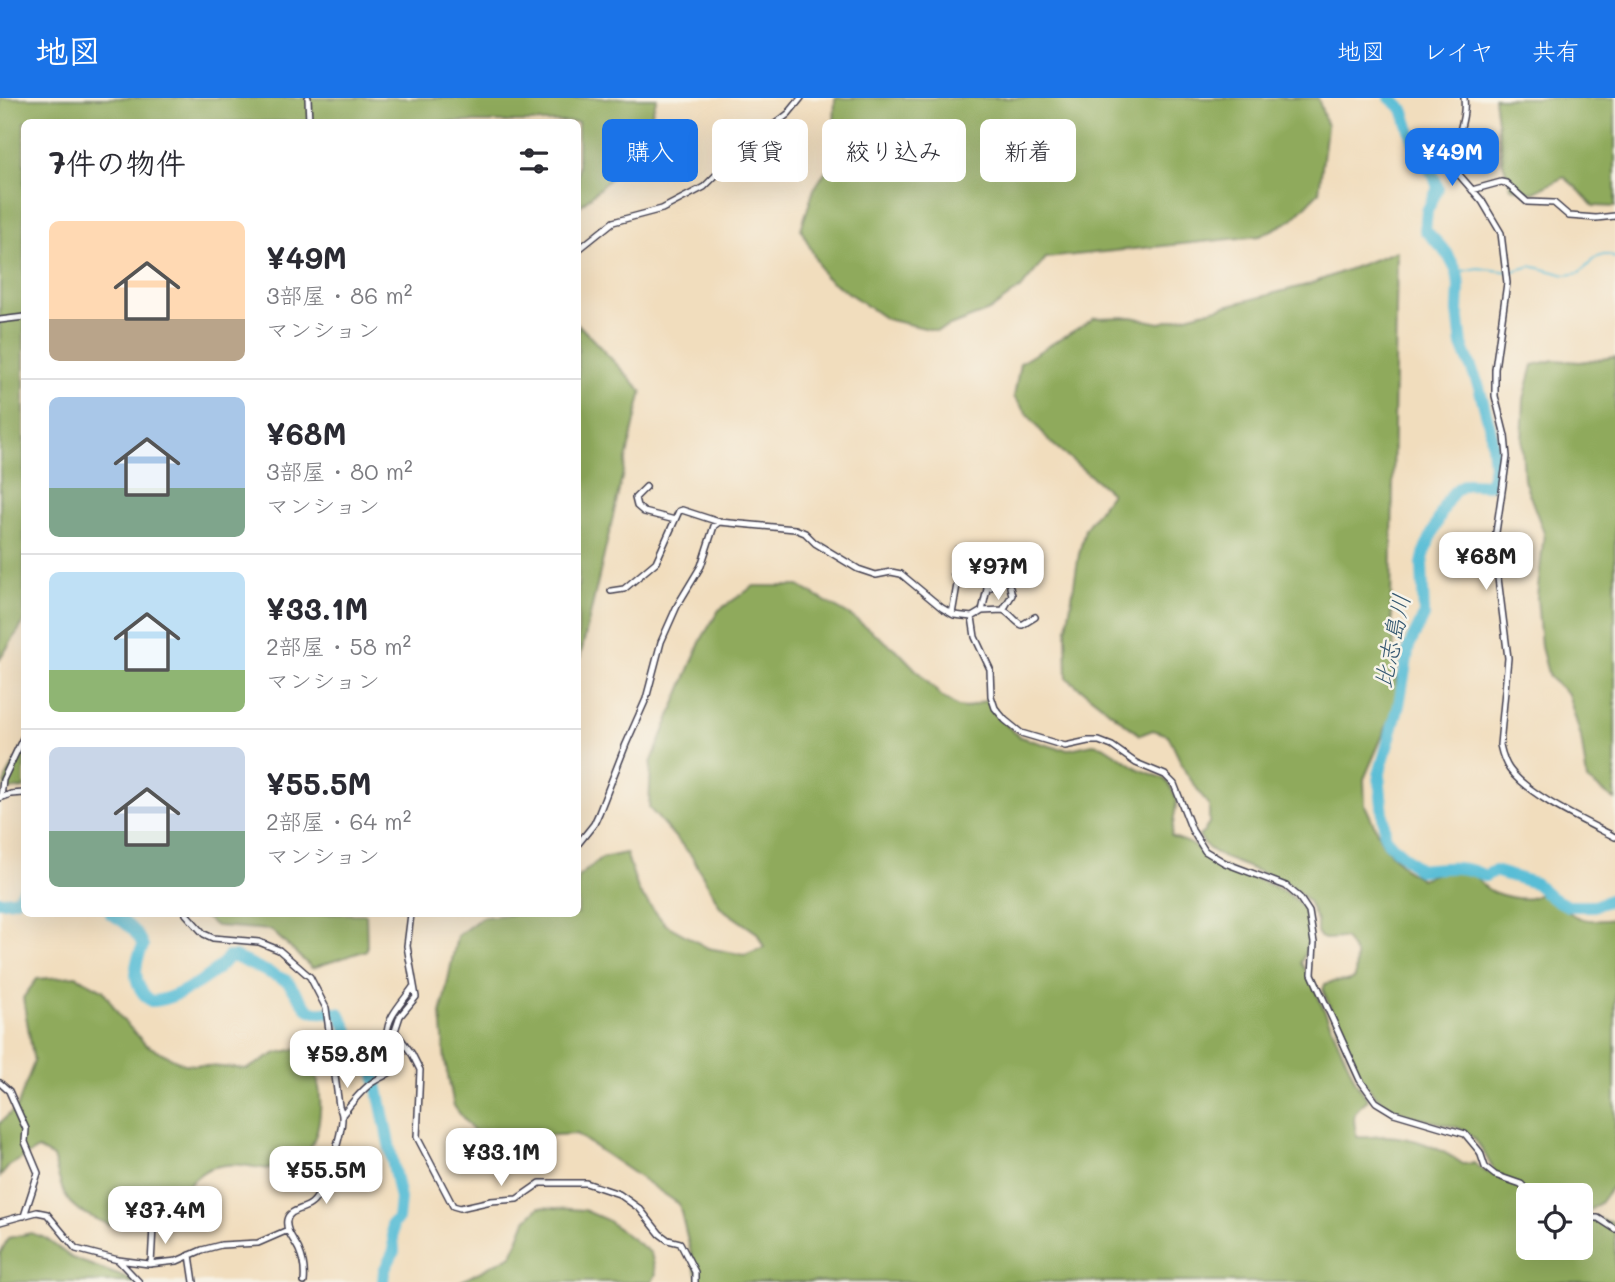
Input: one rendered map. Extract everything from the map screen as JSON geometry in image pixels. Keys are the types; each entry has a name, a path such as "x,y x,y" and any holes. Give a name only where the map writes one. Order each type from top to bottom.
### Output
{"street":[{"path":"308,98 309,119"},
{"path":"581,248 613,222 662,209 704,187 740,151 788,114 801,98"},
{"path":"1464,98 1454,169 1488,209 1501,233 1506,271 1507,299 1495,369 1495,396 1507,457 1494,546 1508,658 1500,744 1503,758 1515,776 1543,797 1615,838"},
{"path":"1472,190 1501,182 1506,183 1527,202 1554,203 1569,216 1615,216"},
{"path":"0,320 21,317"},
{"path":"646,487 635,498 636,506 644,512 675,520"},
{"path":"611,591 624,589 656,562 679,511 682,510 719,522 756,527 784,527 805,533 815,544 858,569 876,575 891,572 901,574 952,614 972,617 982,611 1003,610 1009,613 1014,622 1022,625 1035,617"},
{"path":"581,840 599,813 648,695 661,642 677,606 701,566 714,526 719,522"},
{"path":"958,549 985,567 987,589 982,611"},
{"path":"952,614 958,579 954,574"},
{"path":"987,589 1019,574"},
{"path":"1003,610 1012,595 1010,587"},
{"path":"972,617 975,636 990,669 991,696 995,708 1004,720 1021,733 1065,746 1100,741 1136,763 1165,775 1174,784 1192,830 1205,851 1225,863 1286,886 1309,912 1314,943 1312,974 1360,1080 1376,1102 1394,1114 1465,1134 1480,1152 1485,1167 1495,1175 1518,1183"},
{"path":"21,742 3,780 0,798 21,793"},
{"path":"189,917 204,933 213,938 259,942 279,950 310,977 326,1008 342,1115 339,1139 321,1190 312,1203 291,1213 287,1220 288,1230 300,1252 304,1282"},
{"path":"411,917 407,946 416,997 400,1016 395,1031 420,1070 417,1137 453,1206 460,1208 517,1199 533,1187 549,1182 586,1183 606,1188 640,1209 665,1238 680,1243 695,1272 695,1282"},
{"path":"342,1115 372,1083 392,1070 396,1060 387,1040 388,1024 413,987"},
{"path":"0,1083 9,1091 26,1129 25,1142 38,1173 24,1216"},
{"path":"0,1222 37,1212 47,1214 76,1249 118,1260 151,1264 177,1261 221,1245 258,1243 288,1230"},
{"path":"1593,1218 1598,1218 1615,1229"},
{"path":"151,1264 153,1227"},
{"path":"190,1255 194,1282"},
{"path":"118,1260 139,1282"}],"green space":[{"path":"0,98 657,98 650,119 602,119 602,182 606,182 581,205 581,119 21,119 21,627 0,659"},
{"path":"835,98 1318,98 1327,126 1319,192 1292,220 1260,236 1046,258 1022,287 989,311 937,331 886,319 824,276 801,229 814,189 822,177 822,182 966,182 966,119 834,119"},
{"path":"1494,98 1615,98 1615,207 1593,206 1564,177 1533,193 1511,187 1502,160"},
{"path":"1397,251 1391,605 1398,700 1364,779 1365,805 1383,844 1405,869 1421,879 1437,873 1445,864 1455,864 1468,869 1480,883 1493,892 1526,898 1550,893 1557,897 1570,913 1582,919 1615,919 1615,1183 1593,1208 1593,1183 1516,1183 1516,1260 1593,1260 1593,1219 1612,1222 1615,1224 1615,1282 698,1282 679,1204 576,1134 513,1137 473,1131 454,1106 445,1061 441,1014 457,936 482,917 581,917 581,875 602,858 626,853 639,892 665,924 708,948 745,955 764,947 757,933 721,908 691,855 649,808 651,763 701,640 719,610 754,586 799,586 854,618 899,652 942,697 958,707 966,708 987,700 996,716 1020,737 1057,748 1070,749 1093,744 1103,746 1139,769 1163,778 1170,785 1177,800 1171,836 1191,844 1217,864 1273,886 1301,906 1308,920 1309,939 1301,963 1357,1084 1368,1100 1358,1108 1354,1116 1357,1137 1385,1136 1416,1141 1463,1164 1474,1163 1485,1172 1496,1174 1470,1134 1390,1106 1376,1096 1359,1074 1323,990 1325,984 1355,978 1356,956 1345,938 1320,937 1317,933 1317,921 1308,901 1286,882 1222,857 1208,848 1199,836 1209,823 1209,806 1186,773 1168,735 1153,730 1140,735 1067,678 1066,634 1079,554 1085,529 1111,493 1049,441 1014,397 1020,363 1095,318 1131,317 1160,323 1310,284"},
{"path":"581,327 642,391 581,654"},
{"path":"1615,357 1615,800 1587,780 1581,737 1568,694 1549,677 1541,647 1537,597 1544,533 1524,480 1522,444 1524,399 1533,365 1555,360 1580,362"},
{"path":"21,751 21,788 4,790 6,778"},
{"path":"204,917 366,917 367,950 312,968 271,930 216,926"},
{"path":"76,976 103,990 121,1018 146,1045 184,1064 247,1069 277,1053 296,1049 308,1052 320,1094 319,1122 310,1149 292,1166 279,1169 230,1164 211,1168 164,1202 109,1225 83,1213 69,1201 53,1157 38,1149 9,1166 0,1177 0,1123 17,1107 34,1062 23,998 37,979"},
{"path":"539,1207 584,1210 607,1220 651,1253 656,1274 652,1282 460,1282 512,1255 526,1220"},
{"path":"31,1233 45,1238 72,1258 137,1282 0,1282 0,1254 8,1238"}],"waterway":[{"name":"比志島川","path":"1390,98 1403,109 1416,149 1434,176 1438,188 1427,211 1425,230 1447,253 1457,272 1462,345 1479,387 1491,432 1494,467 1489,485 1467,484 1453,493 1425,550 1422,564 1424,616 1409,646 1399,705 1379,775 1385,835 1388,842 1419,870 1461,868 1485,876 1494,871 1535,883 1552,898 1568,906 1594,906 1615,898"},
{"path":"1457,272 1478,268 1510,272 1531,266 1566,275 1580,273 1595,258 1603,255 1615,258"},
{"path":"0,901 11,900 21,894"},
{"path":"116,917 130,927 141,941 143,946 137,961 137,982 151,1001 182,992 214,971 228,957 235,957 287,981 308,1009 339,1013 354,1042 375,1058 374,1069 400,1199 398,1219 392,1224 394,1251 384,1271 383,1282"}]}
